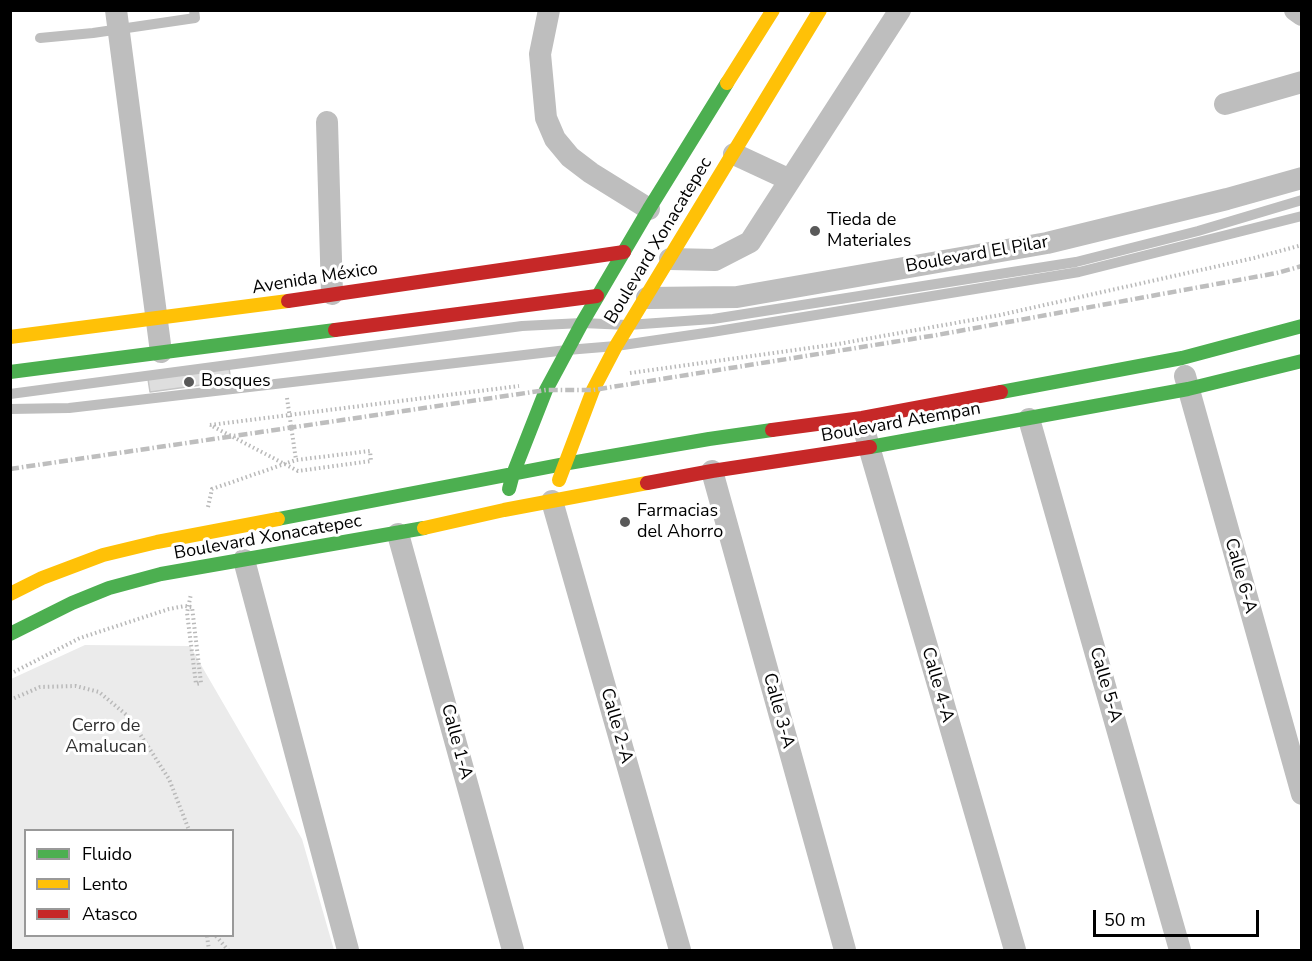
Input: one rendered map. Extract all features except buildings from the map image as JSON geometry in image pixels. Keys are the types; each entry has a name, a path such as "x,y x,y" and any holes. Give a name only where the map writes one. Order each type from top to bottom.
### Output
{"street":[{"path":"549,10 540,54 546,118 555,139 570,157 591,173 649,209"},
{"name":"Boulevard Xonacatepec","path":"10,634 72,603 109,588 161,574 398,534 504,510 513,474 550,383 567,350 649,209 773,10"},
{"name":"Boulevard Xonacatepec","path":"552,501 592,390 616,346 820,10"},
{"path":"670,259 715,260 750,242 900,10"},
{"path":"1295,10 1302,15"},
{"path":"118,19 161,352"},
{"path":"1225,104 1302,82"},
{"path":"327,122 332,294"},
{"path":"734,154 790,180"},
{"name":"Boulevard El Pilar","path":"646,298 737,297 1047,243 1227,199 1302,178"},
{"name":"Avenida México","path":"10,337 156,320 624,252"},
{"path":"10,372 597,296"},
{"name":"Boulevard Atempan","path":"513,474 710,439 862,418 1182,358 1302,326"},
{"name":"Calle 6-A","path":"1182,358 1188,389 1302,794"},
{"name":"Boulevard Atempan","path":"504,510 712,471 1029,419 1188,389 1302,361"},
{"name":"Calle 4-A","path":"862,418 868,447 1015,951"},
{"name":"Calle 5-A","path":"1029,419 1180,951"},
{"name":"Calle 3-A","path":"712,471 844,951"},
{"name":"Boulevard Xonacatepec","path":"10,594 42,578 103,555 157,542 513,474"},
{"name":"Calle 2-A","path":"552,501 680,951"},
{"name":"Calle 1-A","path":"398,534 513,951"},
{"path":"244,560 348,951"}],"lane":[{"path":"40,38 93,33 118,19 195,18 194,10"},
{"path":"10,394 522,326 582,323 628,325 713,319 1076,262 1198,231 1302,200"},
{"path":"10,409 69,408 616,346 712,332 1078,272 1302,216"}],"path":[{"path":"600,376 838,344 1000,315 1242,261 1302,245"},
{"path":"287,394 296,460 370,451 371,461 298,471 210,425 550,383"},
{"path":"10,674 80,638 184,606 192,607 201,683 196,684 188,613"},
{"path":"10,700 40,687 76,686 99,692 129,717 169,779 188,829"},
{"path":"217,937 228,951"}],"green space":[{"name":"Cerro de Amalucan","path":"85,645 190,646 302,839 334,950 11,950 11,679"}],"railway":[{"path":"10,469 546,390 593,390 937,335 1277,273 1302,266"}],"traffic: fast":[{"path":"509,489 546,390 582,323 649,209 727,83"},
{"path":"1001,392 1182,358 1302,326"},
{"path":"10,372 335,330"},
{"path":"870,447 1188,389 1302,361"},
{"path":"278,519 564,464 772,430"},
{"path":"10,634 72,603 109,588 161,574 424,528"}],"traffic: slow":[{"path":"727,83 773,10"},
{"path":"559,480 593,390 616,346 820,10"},
{"path":"10,337 288,301"},
{"path":"424,528 504,510 647,483"},
{"path":"10,594 42,578 103,555 157,542 278,519"}],"traffic: jam":[{"path":"288,301 624,252"},
{"path":"335,330 597,296"},
{"path":"772,430 862,418 1001,392"},
{"path":"647,483 870,447"}],"place":[{"name":"Tieda de Materiales","path":"815,231"},
{"name":"Bosques","path":"189,382"},
{"name":"Farmacias del Ahorro","path":"625,522"}]}
